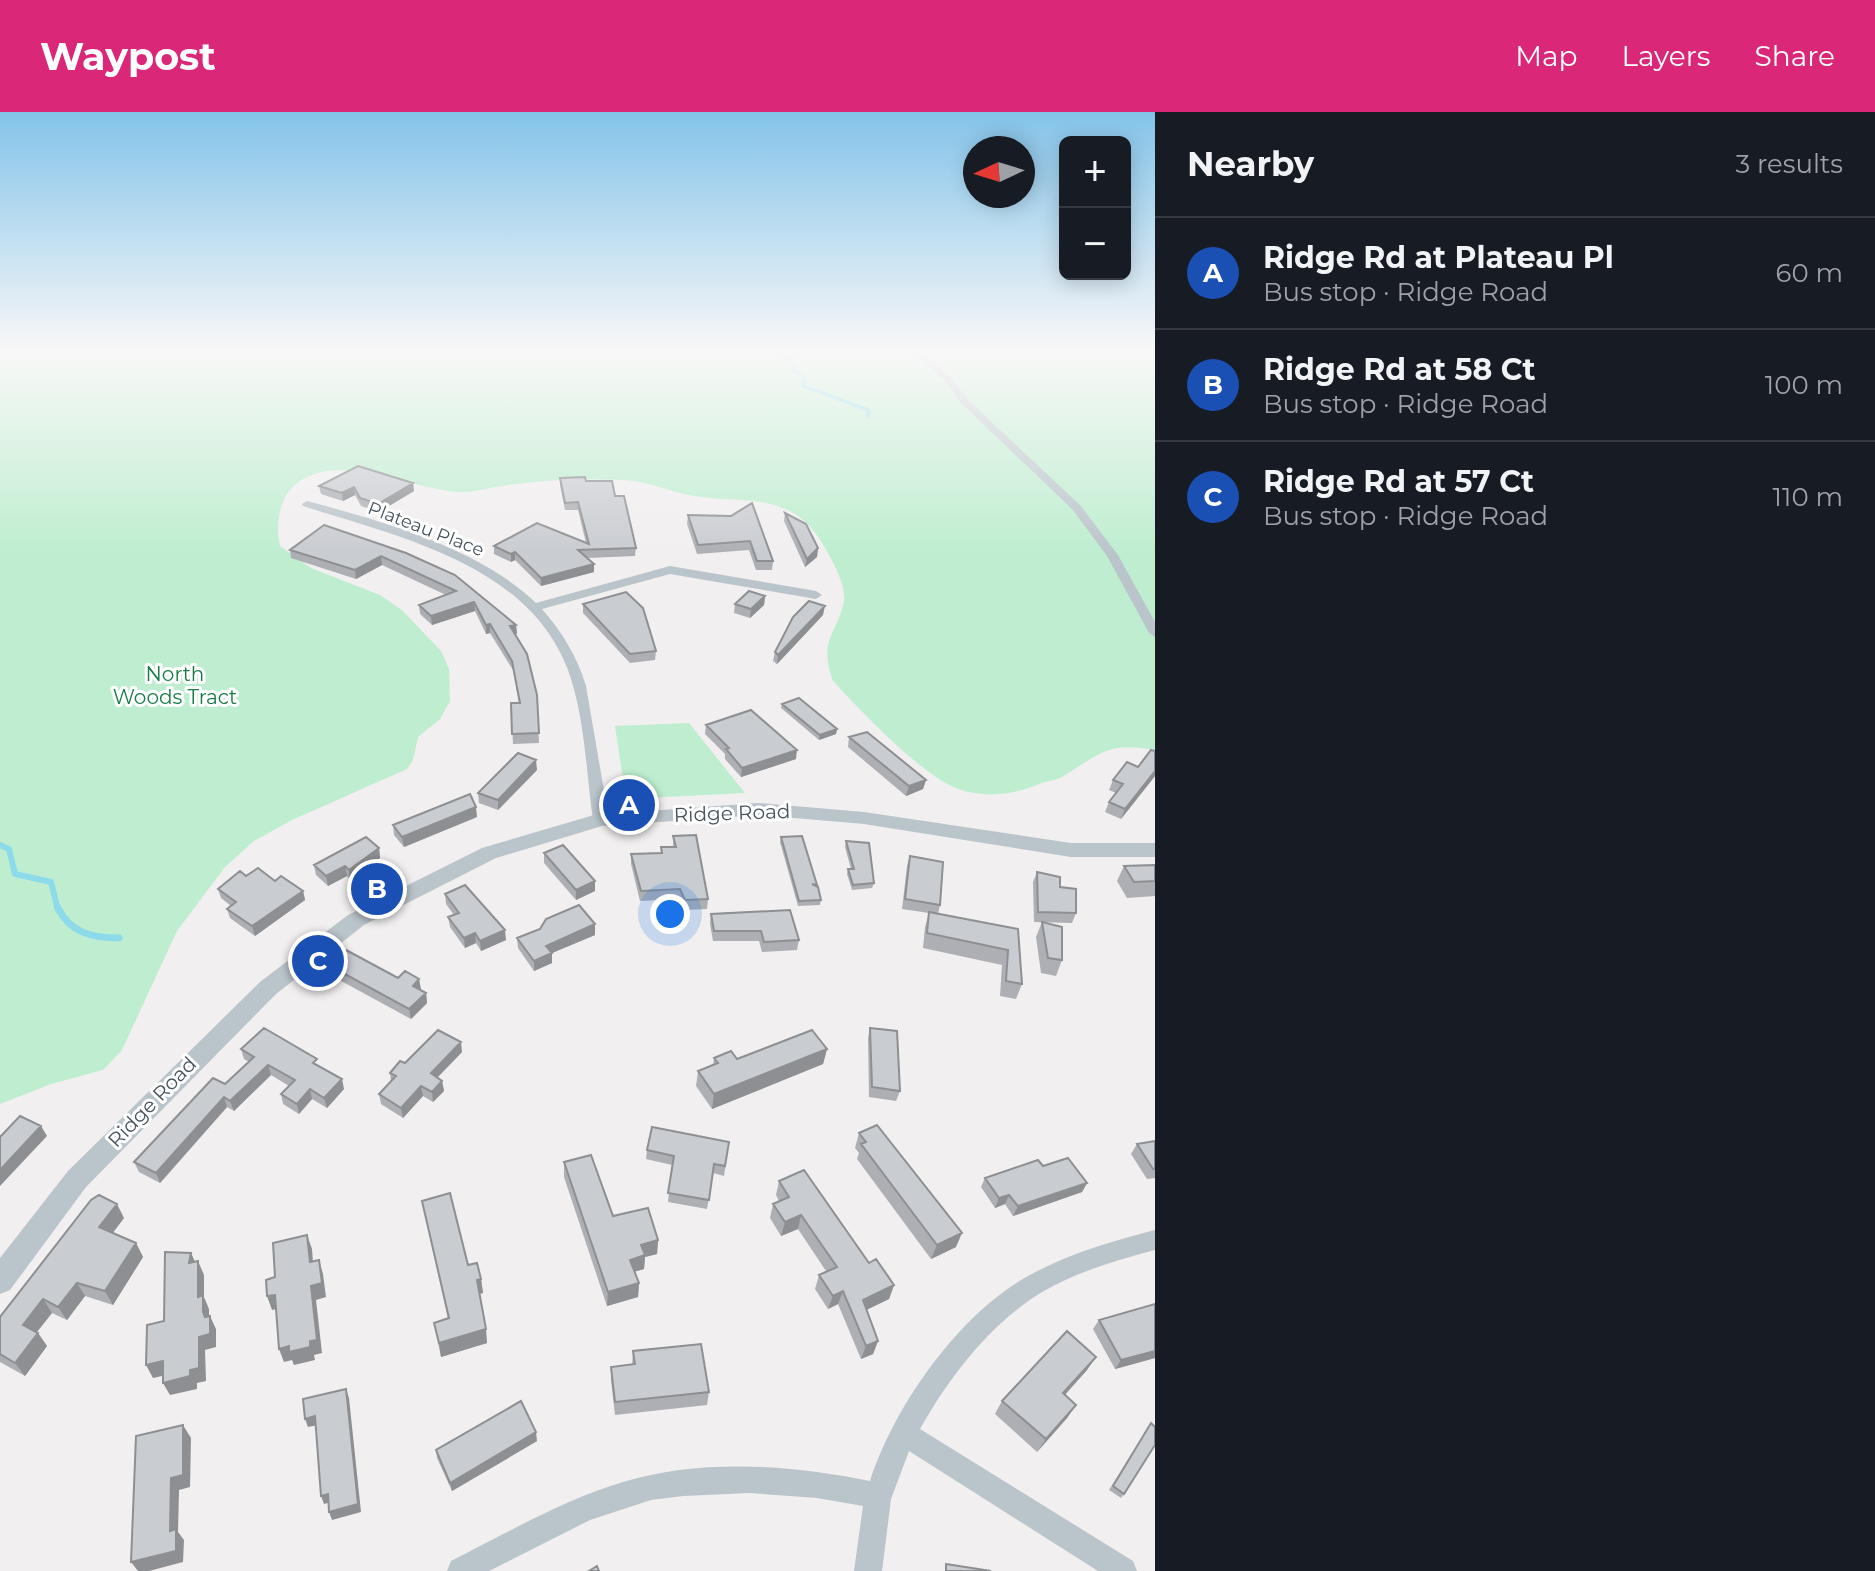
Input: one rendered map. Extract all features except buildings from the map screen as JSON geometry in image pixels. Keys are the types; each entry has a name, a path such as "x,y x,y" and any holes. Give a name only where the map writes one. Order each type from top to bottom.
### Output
{"street":[{"path":"982,418 1076,507 1112,555 1155,633"},
{"name":"Plateau Place","path":"307,504 453,555 501,581 534,607 559,638 575,674 601,820"},
{"path":"534,607 670,570 816,595"},
{"name":"Ridge Road","path":"0,1280 77,1179 232,1019 356,920 489,853 601,820 733,809 788,810 1071,850 1155,850"},
{"path":"868,1571 879,1496 905,1434 961,1346 1018,1294 1102,1254 1155,1240"},
{"path":"905,1434 1123,1571"},
{"path":"461,1571 603,1503 641,1490 697,1482 768,1483 831,1487 879,1496"}],"green space":[{"name":"North Woods Tract","path":"0,418 1155,418 1155,750 1116,748 1088,760 1060,778 1022,790 990,794 969,792 943,782 892,741 833,681 827,655 844,601 842,585 816,534 790,511 760,502 694,496 623,480 551,481 460,492 357,471 317,473 300,481 287,494 280,510 280,546 311,568 380,595 402,610 441,651 449,669 450,701 440,719 418,737 413,760 407,769 292,820 254,841 225,867 177,931 122,1050 103,1070 51,1084 0,1104"},
{"path":"689,723 745,793 626,799 615,726"}],"waterway":[{"path":"0,845 9,849 15,874 51,882 58,910"},
{"path":"58,908 69,923 83,932 119,938"}],"place":[{"name":"Ridge Rd at Plateau Pl","path":"629,805"},
{"name":"Ridge Rd at 58 Ct","path":"377,889"},
{"name":"Ridge Rd at 57 Ct","path":"318,961"}]}
